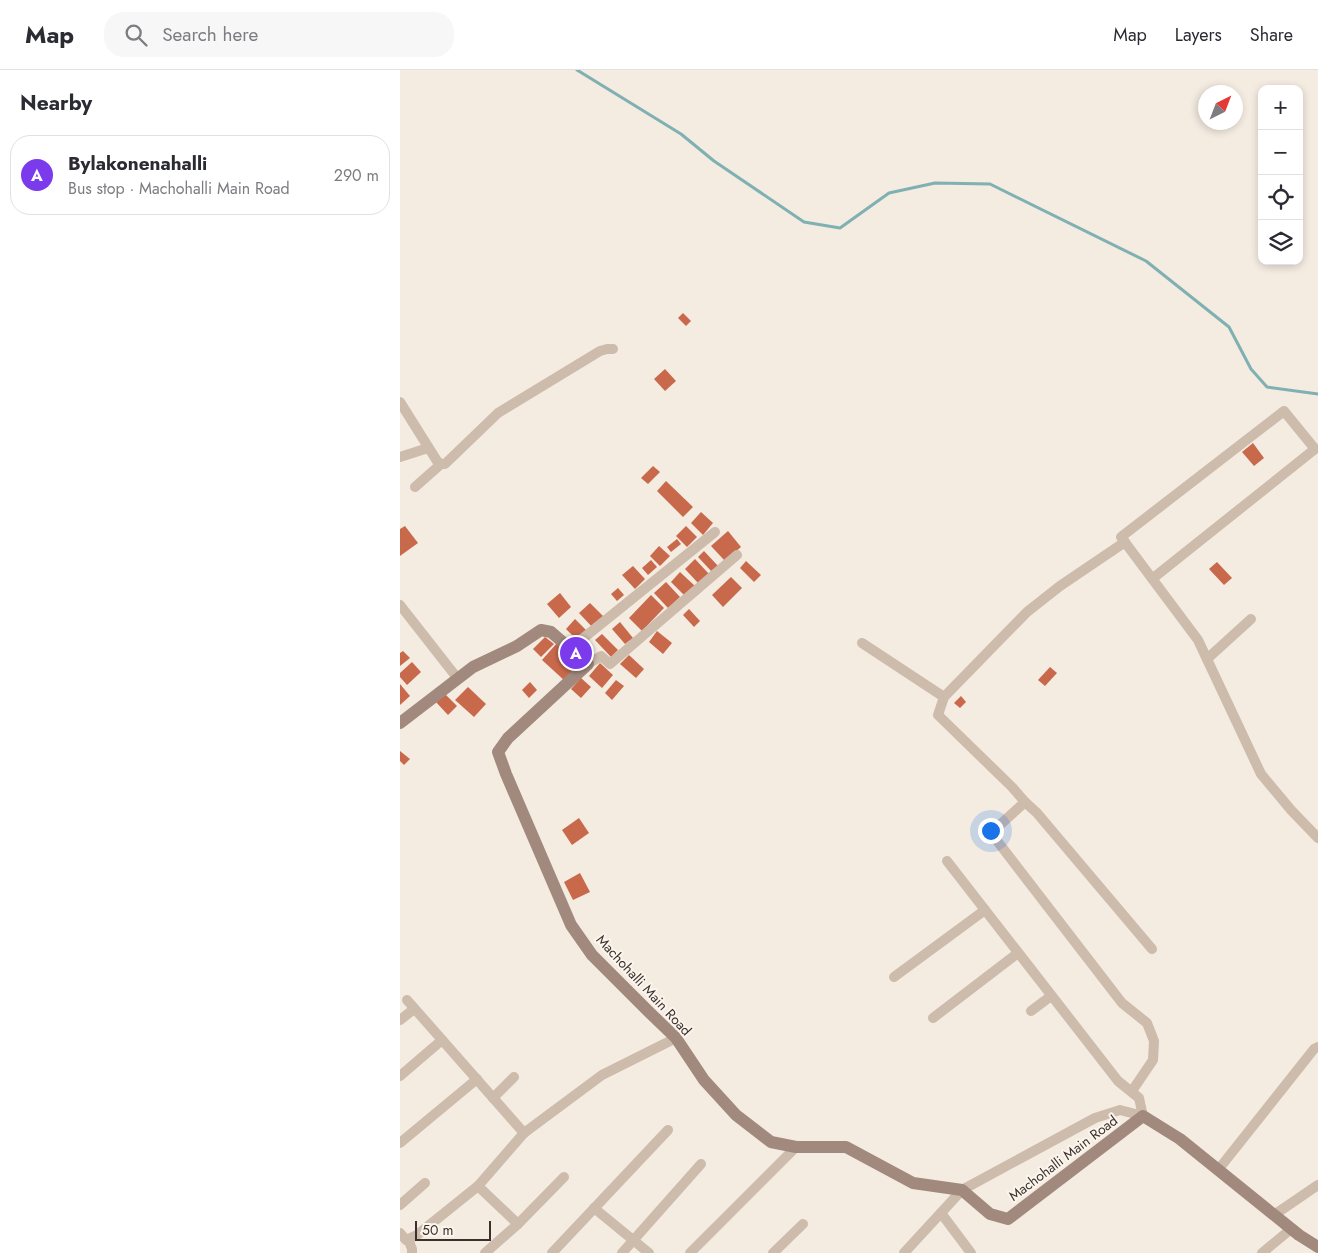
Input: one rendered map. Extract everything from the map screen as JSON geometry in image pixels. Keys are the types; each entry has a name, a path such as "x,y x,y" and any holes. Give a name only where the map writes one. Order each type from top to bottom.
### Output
{"street":[{"path":"415,487 441,464 445,464 453,458 498,413 600,351 612,349"},
{"path":"400,404 428,448 441,464"},
{"path":"1152,579 1315,449 1284,411 1121,537 1152,579 1198,640 1261,774 1290,810 1318,838"},
{"path":"400,457 428,448"},
{"path":"570,648 715,532"},
{"path":"1125,542 1060,586 1027,612 944,697 938,715 1038,813 1152,949"},
{"path":"400,723 473,667 516,646 541,630 552,632 588,664 601,656 610,664 737,555"},
{"path":"400,606 458,678"},
{"path":"1207,659 1252,619"},
{"path":"862,643 944,697"},
{"name":"Machohalli Main Road","path":"588,664 508,738 498,752 571,925 592,955 676,1038 704,1080 736,1115 771,1142 796,1147 846,1147 913,1183 962,1190 990,1214 1008,1219 1143,1116"},
{"path":"1025,802 991,833 1122,1003 1147,1023 1154,1041 1153,1060 1132,1091"},
{"path":"947,861 1118,1081 1139,1098 1143,1116"},
{"path":"894,977 985,910"},
{"path":"933,1018 1018,953"},
{"path":"1031,1011 1051,996"},
{"path":"407,1000 524,1133"},
{"path":"400,1020 414,1008"},
{"path":"412,1253 404,1236 417,1235 478,1186 524,1133 602,1075 676,1038"},
{"path":"400,1076 442,1040"},
{"path":"1218,1170 1314,1049 1318,1047"},
{"path":"493,1098 514,1077"},
{"path":"400,1143 477,1079"},
{"path":"904,1253 962,1190 1094,1118 1120,1110 1143,1116 1180,1139 1291,1229 1318,1247"},
{"path":"552,1253 668,1130"},
{"path":"690,1253 796,1147"},
{"path":"622,1253 701,1164"},
{"path":"485,1253 518,1224 564,1177"},
{"path":"400,1205 425,1183"},
{"path":"1274,1215 1318,1185"},
{"path":"478,1186 518,1224"},
{"path":"594,1208 649,1253"},
{"path":"941,1213 971,1253"},
{"path":"773,1253 804,1224"},
{"path":"1262,1253 1291,1229"}],"building":[{"path":"683,313 691,321 686,326 678,318"},
{"path":"665,369 676,381 665,391 654,379"},
{"path":"1253,443 1264,458 1254,466 1242,452"},
{"path":"653,466 660,472 648,484 641,478"},
{"path":"666,481 693,507 683,517 657,491"},
{"path":"701,512 713,523 703,535 691,523"},
{"path":"405,526 418,543 400,556 400,529"},
{"path":"686,526 697,537 687,547 676,536"},
{"path":"728,531 741,547 725,561 711,546"},
{"path":"677,539 681,544 671,552 667,547"},
{"path":"659,546 670,556 660,566 650,556"},
{"path":"704,551 719,567 713,573 698,557"},
{"path":"695,559 709,574 698,583 685,569"},
{"path":"651,560 657,567 648,575 642,568"},
{"path":"746,561 761,575 754,582 740,568"},
{"path":"1217,562 1232,578 1224,585 1209,569"},
{"path":"633,566 645,579 635,589 622,575"},
{"path":"680,572 696,587 686,597 671,582"},
{"path":"731,577 742,588 723,607 712,595"},
{"path":"666,582 680,597 668,608 654,593"},
{"path":"618,588 624,595 617,601 611,594"},
{"path":"560,593 571,607 559,618 547,604"},
{"path":"651,595 664,608 642,631 629,618"},
{"path":"590,603 605,618 594,629 579,613"},
{"path":"689,609 700,621 694,627 683,615"},
{"path":"575,619 586,630 577,640 566,629"},
{"path":"620,622 633,638 625,644 612,629"},
{"path":"657,631 672,643 663,654 649,642"},
{"path":"602,634 618,650 611,657 595,640"},
{"path":"545,637 554,644 541,657 533,649"},
{"path":"557,643 580,665 565,681 542,660"},
{"path":"403,651 410,658 400,666 400,653"},
{"path":"629,655 644,669 636,678 620,664"},
{"path":"412,662 421,672 407,685 400,677 400,673"},
{"path":"600,663 613,675 602,688 589,676"},
{"path":"1050,667 1057,673 1045,686 1038,680"},
{"path":"581,678 591,687 581,698 571,689"},
{"path":"616,680 624,686 612,700 605,693"},
{"path":"530,682 537,690 529,698 522,690"},
{"path":"400,684 410,696 400,705"},
{"path":"468,687 486,704 474,717 455,700"},
{"path":"443,692 457,706 448,715 434,700"},
{"path":"961,696 966,702 960,708 954,703"},
{"path":"400,751 410,759 404,765 400,761"},
{"path":"579,818 589,833 572,845 562,830"},
{"path":"580,873 590,892 573,900 564,882"}],"waterway":[{"path":"577,70 681,134 714,161 804,222 840,228 889,193 935,183 990,184 1146,261 1229,327 1251,369 1267,387 1318,394"}],"place":[{"name":"Bylakonenahalli","path":"576,653"}]}
